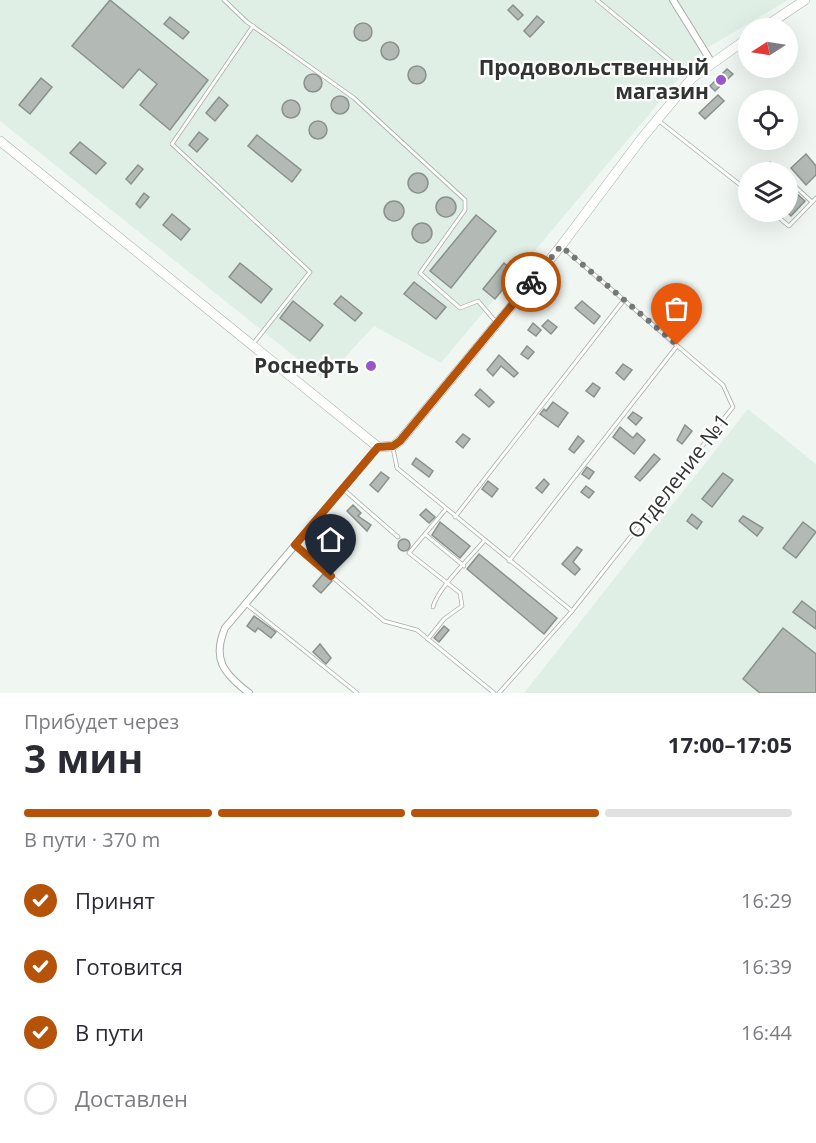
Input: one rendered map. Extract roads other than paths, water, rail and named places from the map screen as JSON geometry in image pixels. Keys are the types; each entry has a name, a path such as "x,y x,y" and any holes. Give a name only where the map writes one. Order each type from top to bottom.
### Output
{"main road":[{"path":"778,18 805,0"},
{"path":"0,141 378,447 393,446 400,441 561,246 692,78 738,45"}],"street":[{"path":"674,0 712,63"},
{"path":"249,693 220,663 218,651 225,628 378,447"}],"lane":[{"path":"224,0 253,26 354,98 465,200 465,210 420,273 460,308 478,301 497,323"},
{"path":"597,0 692,78"},
{"path":"251,346 310,272 172,144 253,26"},
{"path":"657,120 738,182"},
{"path":"798,189 811,201"},
{"path":"798,216 816,198"},
{"name":"Отделение №1","path":"561,246 723,385 733,407 572,611"},
{"path":"455,517 624,300"},
{"path":"509,561 677,345"},
{"path":"295,545 384,621 417,630 496,693 572,611 397,468 393,446"},
{"path":"343,488 398,537"},
{"path":"428,639 444,619 462,606 460,593 410,553 446,509"},
{"path":"425,534 464,566"},
{"path":"433,607 440,591 449,584 484,541"},
{"path":"246,604 357,693"}],"place":[{"name":"Продовольственный магазин","path":"721,80"},
{"name":"Роснефть","path":"371,366"}]}
